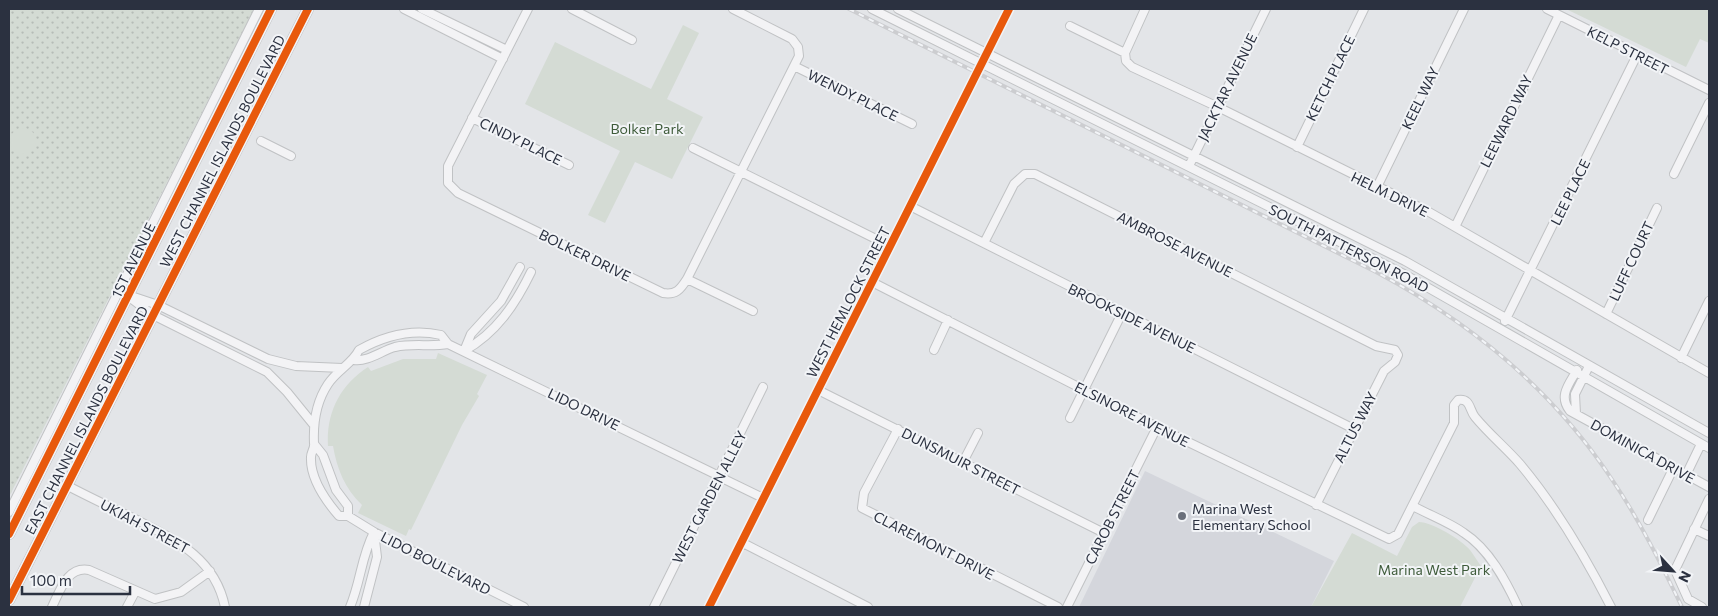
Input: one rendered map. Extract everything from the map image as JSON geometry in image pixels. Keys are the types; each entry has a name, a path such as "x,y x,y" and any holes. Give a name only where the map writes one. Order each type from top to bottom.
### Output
{"main road":[{"name":"WEST CHANNEL ISLANDS BOULEVARD","path":"128,296 271,9"},
{"name":"WEST CHANNEL ISLANDS BOULEVARD","path":"158,305 308,9"},
{"name":"EAST CHANNEL ISLANDS BOULEVARD","path":"9,534 128,296"},
{"name":"EAST CHANNEL ISLANDS BOULEVARD","path":"9,600 158,305"}],"street":[{"name":"1ST AVENUE","path":"9,512 259,9"},
{"path":"404,9 502,59"},
{"path":"422,9 507,50"},
{"name":"BOLKER DRIVE","path":"528,9 472,118 447,172 448,183 458,193 663,293 672,294 678,291 687,279 794,66"},
{"path":"572,9 632,40"},
{"path":"733,9 792,39 798,47 799,53 794,66"},
{"name":"SOUTH PATTERSON ROAD","path":"872,9 1397,270 1709,448"},
{"name":"SOUTH PATTERSON ROAD","path":"898,9 1405,261 1709,433"},
{"name":"WEST HEMLOCK STREET","path":"709,607 1009,9"},
{"path":"1124,53 1145,9"},
{"name":"JACKTAR AVENUE","path":"1189,166 1266,9"},
{"name":"KETCH PLACE","path":"1297,147 1364,9"},
{"name":"KEEL WAY","path":"1377,187 1464,9"},
{"name":"KELP STREET","path":"1547,9 1709,90"},
{"name":"LEEWARD WAY","path":"1455,227 1559,15"},
{"name":"HELM DRIVE","path":"1070,26 1124,53 1126,61 1132,67 1218,107 1455,227 1709,373"},
{"name":"LEE PLACE","path":"1501,330 1637,55"},
{"name":"WENDY PLACE","path":"794,66 912,124"},
{"path":"1674,174 1709,104"},
{"name":"CINDY PLACE","path":"472,118 570,165"},
{"path":"261,141 291,156"},
{"path":"693,148 890,246"},
{"name":"AMBROSE AVENUE","path":"984,244 1019,177 1024,174 1035,174 1376,346 1392,349 1398,353"},
{"name":"BROOKSIDE AVENUE","path":"910,206 1354,429"},
{"name":"LUFF COURT","path":"1606,314 1657,208"},
{"path":"464,351 471,334 501,301 520,267"},
{"path":"464,351 482,341 498,325 517,298 531,272"},
{"path":"687,279 753,311"},
{"name":"ELSINORE AVENUE","path":"872,282 1083,390 1380,536 1389,539 1395,538 1413,506"},
{"path":"128,296 158,305 273,361 296,366 342,368"},
{"path":"128,296 152,315 266,372 281,385 313,424"},
{"path":"1682,358 1709,301"},
{"path":"1070,418 1122,313"},
{"path":"934,350 948,320"},
{"name":"LIDO DRIVE","path":"342,368 354,360 359,350 394,335 440,334 448,344"},
{"name":"LIDO DRIVE","path":"354,360 364,361 379,353 397,347 448,344 763,498"},
{"name":"ALTUS WAY","path":"1316,505 1384,371 1397,360 1398,353"},
{"name":"DOMINICA DRIVE","path":"1586,364 1580,375 1568,386 1564,400 1570,411 1709,487"},
{"name":"LIDO BOULEVARD","path":"342,368 323,393 313,424 315,445 310,456 321,489 339,516 348,516 374,532 524,607"},
{"name":"WEST GARDEN ALLEY","path":"654,607 722,478 763,388"},
{"name":"DUNSMUIR STREET","path":"818,390 1104,533"},
{"path":"1509,607 1517,604 1487,554 1476,542 1463,532 1413,506 1454,423 1454,405 1461,400 1468,402 1474,416 1514,457 1542,492 1579,548 1611,607"},
{"name":"CAROB STREET","path":"1067,607 1157,427"},
{"name":"CLAREMONT DRIVE","path":"898,429 864,493 862,508 1058,607"},
{"path":"963,462 978,433"},
{"path":"1686,475 1701,444"},
{"name":"LIDO BOULEVARD","path":"315,445 323,455 336,490 348,506 348,516"},
{"path":"1648,520 1673,469"},
{"name":"UKIAH STREET","path":"66,485 182,543 200,558 210,572 221,592 225,607"},
{"path":"1702,607 1688,598 1675,570 1709,499"},
{"path":"1694,529 1709,536"},
{"path":"350,607 365,550 374,532"},
{"path":"364,607 377,557 374,532"},
{"path":"741,542 868,607"},
{"path":"52,607 68,576 78,569 89,570 149,598 163,598 181,592 210,572"},
{"path":"127,607 135,592"}],"shaded area":[{"name":"Marina West Elementary School","path":"1145,471 1334,561 1311,607 1079,607"}],"green space":[{"path":"9,9 254,9 9,497"},
{"path":"1566,9 1709,9 1709,43 1700,39 1686,67"},
{"name":"Bolker Park","path":"683,25 699,33 667,99 703,117 672,179 635,162 605,223 588,215 620,151 525,104 555,42 651,89"},
{"path":"23,128 32,132 36,141 32,150 23,154 14,150 10,141 14,132"},
{"path":"438,353 487,375 477,394 479,396 462,425 411,530 409,529 406,536 358,513 362,505 351,492 343,478 333,446 328,446 329,422 332,411 343,391 358,374 368,367 371,371 403,359 436,359"},
{"name":"Marina West Park","path":"1419,522 1439,528 1460,541 1470,550 1481,566 1460,607 1311,607 1352,533 1397,556 1412,527"}],"railway":[{"path":"849,9 1376,272 1411,292 1477,336 1537,389 1590,448 1632,512 1682,607"}],"cycle path":[{"path":"9,534 271,9"},
{"path":"9,600 308,9"},
{"path":"709,607 1009,9"}],"place":[{"name":"Marina West Elementary School","path":"1182,516"}]}
